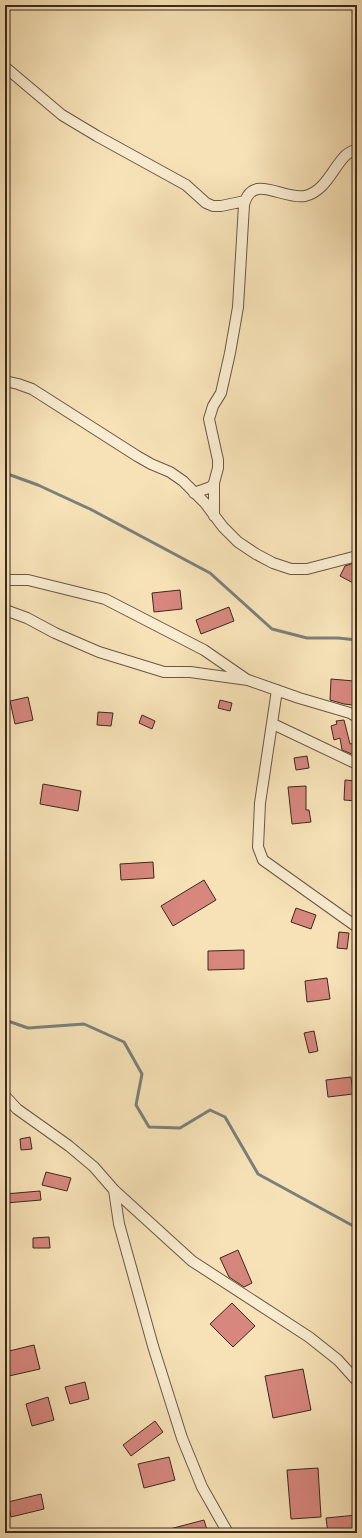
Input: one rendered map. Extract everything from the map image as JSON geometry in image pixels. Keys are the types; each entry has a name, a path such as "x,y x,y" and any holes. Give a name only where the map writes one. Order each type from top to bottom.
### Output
{"street":[{"path":"5,67 62,115 186,185 206,203 213,206 221,206 245,200"},
{"path":"214,516 214,483 218,468 218,460 210,419 213,406 221,392 230,354 238,307 245,200 249,192 260,189 301,196 312,193 322,186 335,171 344,156 357,149"},
{"path":"5,381 32,389 137,456 170,472 184,481 238,542 273,563 291,569 307,569 357,556"},
{"path":"194,493 211,487 214,483"},
{"path":"5,580 28,580 105,599 204,650 248,680"},
{"path":"5,610 28,618 55,633 99,652 164,672 190,672 248,680 357,716"},
{"path":"277,690 260,803 258,847 263,860 357,927"},
{"path":"273,724 357,764"},
{"path":"5,1096 17,1109 70,1146 94,1167 114,1190 192,1261 309,1336 338,1360 357,1381"},
{"path":"114,1190 119,1224 153,1346 182,1438 202,1487 228,1533"}],"building":[{"path":"354,563 357,565 357,585 340,576 345,566"},
{"path":"180,590 182,609 154,612 152,593"},
{"path":"229,607 234,621 201,634 196,620"},
{"path":"331,679 354,681 353,705 330,700"},
{"path":"28,697 33,720 15,724 10,701"},
{"path":"220,700 232,703 230,711 218,708"},
{"path":"98,712 113,713 111,726 97,725"},
{"path":"142,715 155,721 152,729 139,723"},
{"path":"344,720 350,744 357,743 357,756 342,750 340,738 334,740 331,726 337,724 336,721"},
{"path":"307,756 309,768 296,770 294,758"},
{"path":"345,780 357,781 357,801 344,800"},
{"path":"43,784 81,791 78,811 40,804"},
{"path":"306,786 306,810 309,810 311,822 292,824 288,787"},
{"path":"153,862 154,878 121,880 120,864"},
{"path":"204,880 216,900 173,926 161,906"},
{"path":"296,908 316,915 311,929 291,922"},
{"path":"339,932 349,933 347,949 337,948"},
{"path":"244,950 244,969 208,970 208,951"},
{"path":"327,978 330,999 307,1002 305,981"},
{"path":"314,1031 318,1051 309,1053 304,1033"},
{"path":"351,1077 353,1094 328,1097 326,1080"},
{"path":"30,1137 32,1149 21,1150 20,1139"},
{"path":"46,1172 71,1178 67,1191 42,1185"},
{"path":"40,1191 41,1200 6,1203 5,1194"},
{"path":"49,1237 50,1248 33,1248 33,1238"},
{"path":"238,1250 252,1283 244,1287 229,1277 220,1258"},
{"path":"232,1303 255,1326 233,1347 210,1324"},
{"path":"34,1345 40,1369 9,1376 5,1352"},
{"path":"303,1369 311,1410 273,1418 265,1376"},
{"path":"85,1382 89,1399 70,1404 65,1387"},
{"path":"48,1397 54,1420 32,1426 26,1404"},
{"path":"155,1421 163,1432 131,1456 123,1445"},
{"path":"169,1457 175,1480 144,1488 138,1464"},
{"path":"318,1468 321,1517 291,1519 287,1470"},
{"path":"41,1494 44,1509 11,1517 8,1502"},
{"path":"357,1515 357,1533 328,1533 326,1518"},
{"path":"204,1520 208,1533 167,1533 166,1530"}],"waterway":[{"path":"5,473 38,485 90,509 210,573 272,629 307,638 338,638 357,640"},
{"path":"5,1020 28,1028 84,1024 124,1042 142,1074 136,1105 149,1127 180,1128 210,1110 225,1117 258,1174 357,1228"}]}
